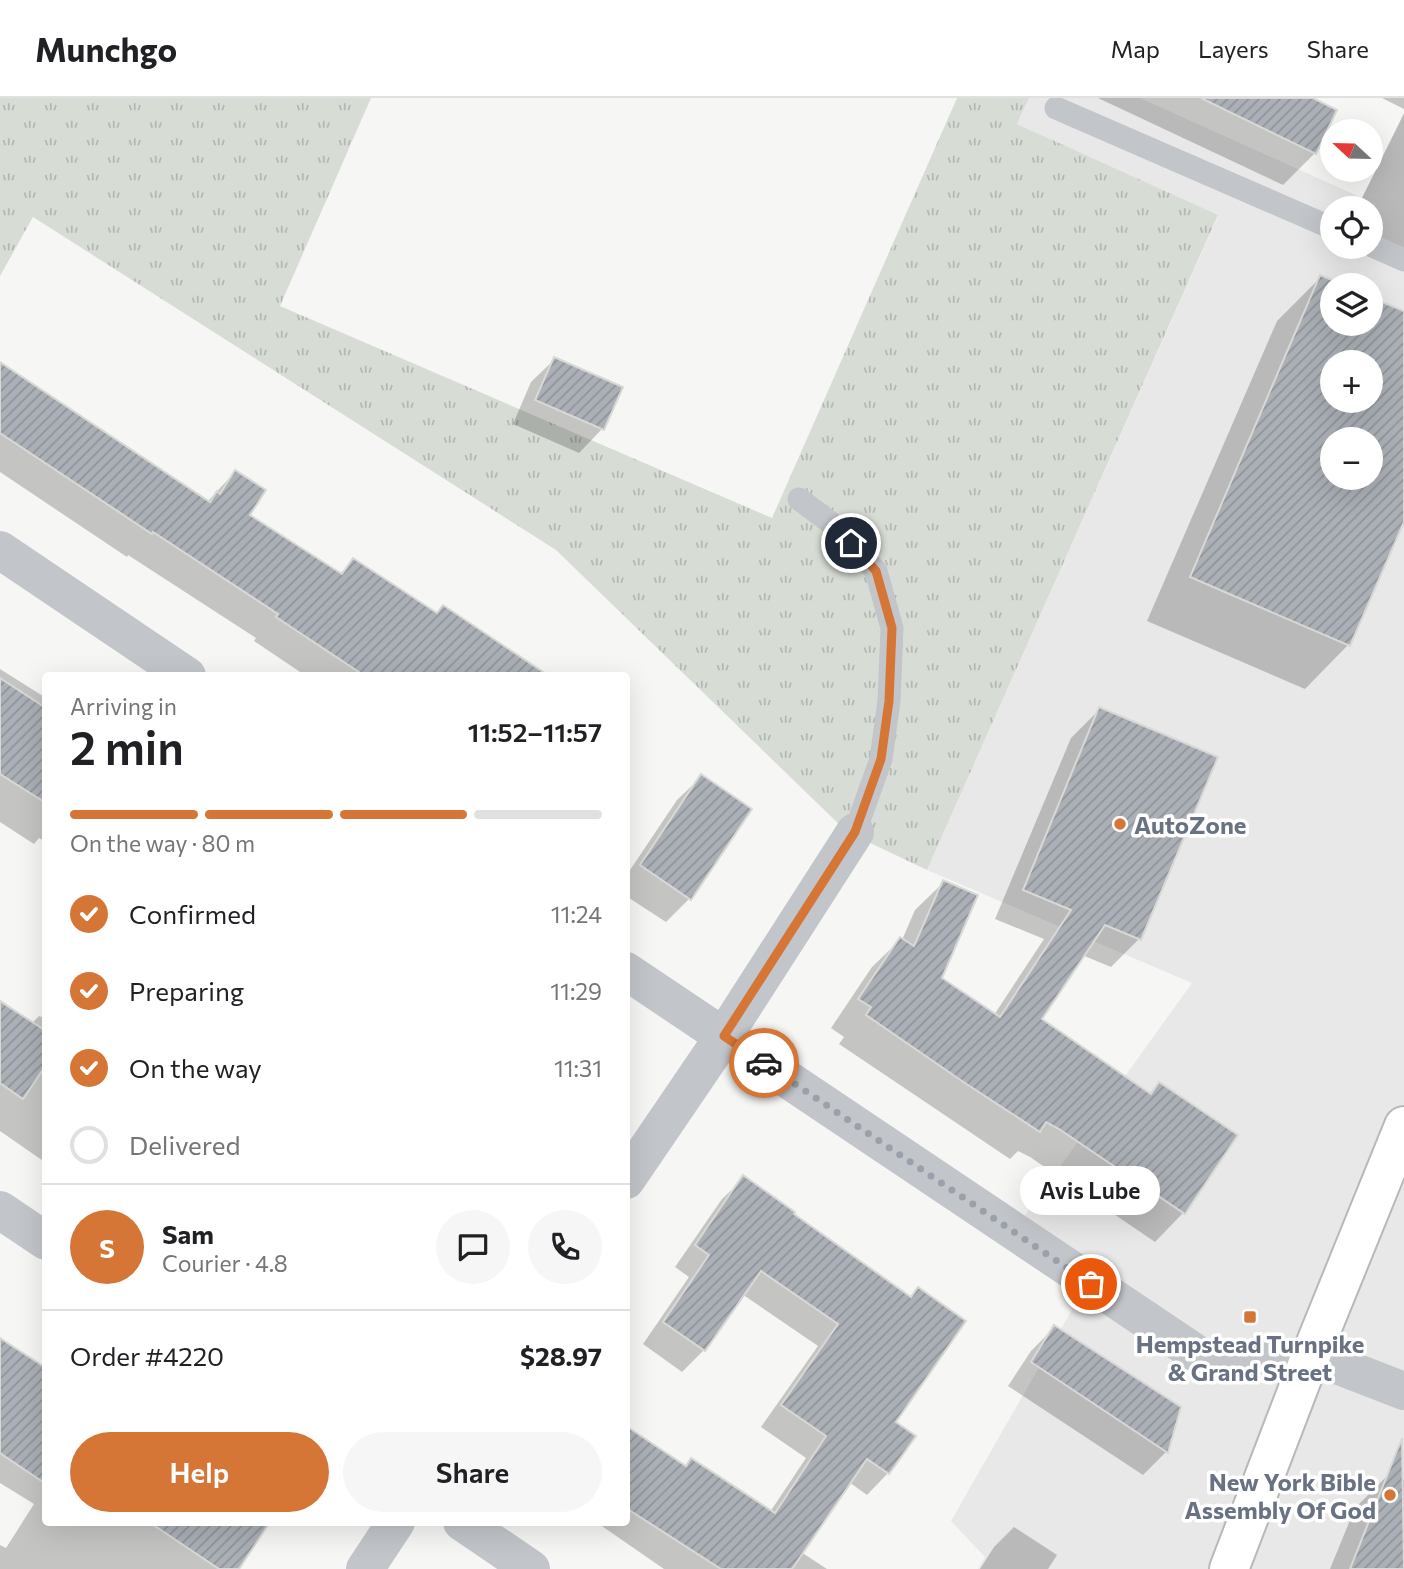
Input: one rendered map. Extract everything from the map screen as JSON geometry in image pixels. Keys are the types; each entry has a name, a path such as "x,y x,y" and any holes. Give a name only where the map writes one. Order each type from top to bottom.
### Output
{"main road":[{"path":"1228,1569 1404,1126"}],"street":[{"path":"0,550 181,672"},
{"path":"630,1175 724,1036 855,832"},
{"path":"630,974 1209,1362 1311,1355 1404,1391"},
{"path":"0,1210 42,1238"},
{"path":"365,1569 393,1526"},
{"path":"468,1526 531,1569"}],"lane":[{"path":"1056,108 1320,223"},
{"path":"1383,251 1404,260"},
{"path":"799,499 839,529 876,571 892,628 889,701 881,759 855,832"}],"shaded area":[{"path":"1029,98 1140,98 1320,179 1320,182 1326,182 1358,196 1320,196 1320,259 1383,259 1383,196 1363,196 1370,182 1383,182 1383,156 1404,115 1404,1569 978,1569 985,1557 951,1521 1085,1287 1013,1232 1192,983 927,870 1218,216 1017,124"}],"green space":[{"path":"0,98 371,98 280,306 772,518 957,98 1029,98 1017,124 1218,215 927,870 847,832 556,550 33,217 0,276"}],"building":[{"path":"1201,98 1313,98 1337,110 1333,119 1320,119 1320,146 1316,154"},
{"path":"1320,275 1320,336 1383,336 1383,302 1404,311 1404,522 1350,646 1190,577"},
{"path":"554,357 623,387 604,430 535,400"},
{"path":"0,362 210,502 217,491 220,494 235,470 266,490 250,515 342,574 353,558 437,613 443,605 543,672 359,672 276,617 278,614 0,433"},
{"path":"0,678 42,705 42,800 0,774"},
{"path":"1099,707 1218,757 1141,940 1105,925 1042,1019 1151,1094 1159,1082 1238,1135 1185,1214 1059,1129 1046,1122 1040,1132 962,1081 866,1015 871,1007 858,999 900,937 914,946 943,880 978,895 942,978 1000,1017 1071,910 1023,890"},
{"path":"701,774 752,809 691,900 640,865"},
{"path":"0,1001 42,1028 42,1071 23,1099 0,1083"},
{"path":"743,1175 911,1297 918,1287 966,1321 896,1422 916,1436 889,1474 867,1459 792,1569 721,1569 630,1511 630,1429 686,1466 691,1458 775,1513 826,1436 781,1405 838,1324 761,1271 705,1351 663,1322 709,1255 695,1245"},
{"path":"1054,1325 1181,1407 1168,1453 1031,1362"},
{"path":"0,1338 42,1365 42,1481 0,1453"},
{"path":"1402,1438 1404,1569 1350,1569"},
{"path":"155,1526 267,1526 239,1569 219,1569"}],"way so far":[{"path":"764,1063 1091,1284"}],"place":[{"name":"AutoZone","path":"1120,824"},
{"name":"Avis Lube","path":"1091,1284"},
{"name":"Hempstead Turnpike & Grand Street","path":"1250,1317"},
{"name":"New York Bible Assembly Of God","path":"1390,1495"}],"route":[{"path":"764,1063 724,1036 855,832 881,759 889,701 892,628 876,571 851,543"}]}
